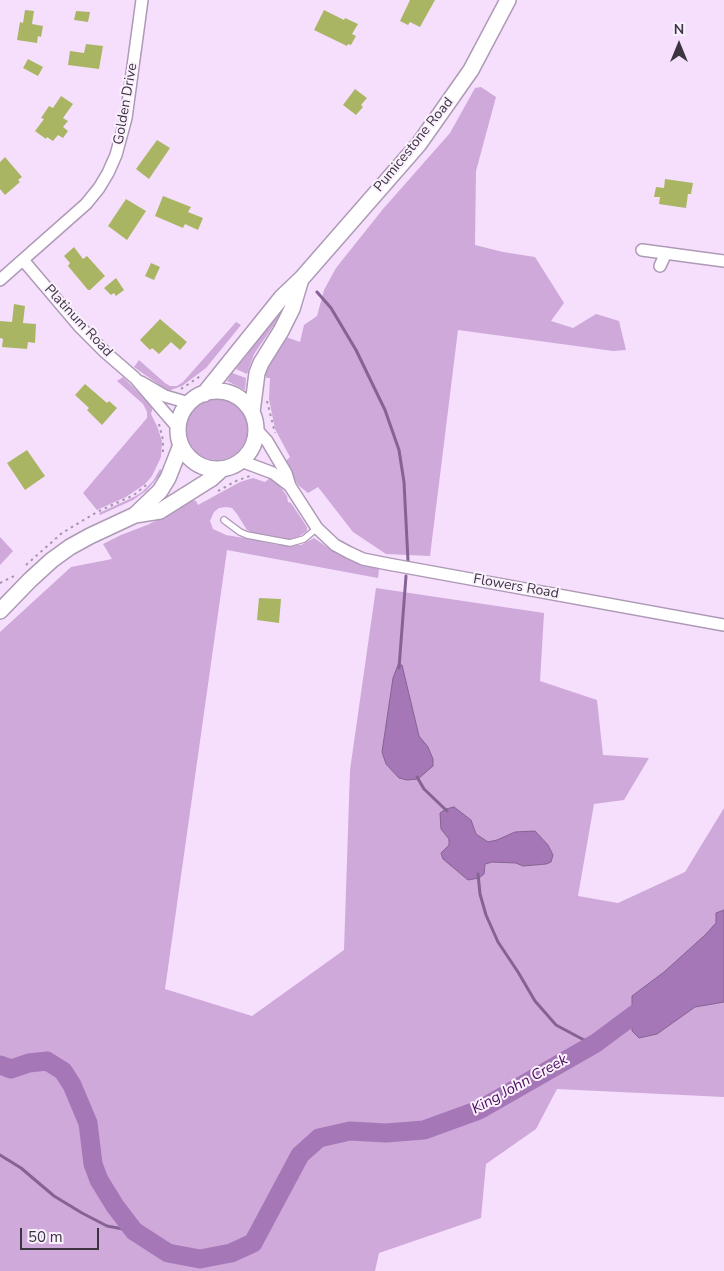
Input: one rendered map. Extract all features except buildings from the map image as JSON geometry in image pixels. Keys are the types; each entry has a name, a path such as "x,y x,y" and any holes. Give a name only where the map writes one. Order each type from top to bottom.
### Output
{"main road":[{"name":"Pumicestone Road","path":"204,394 282,297 302,278 419,144 471,70 508,0"},
{"name":"Pumicestone Road","path":"252,412 257,373 292,309 302,278"},
{"path":"215,392 231,394 245,403 252,412 256,428 255,441 250,452 241,461 222,469 209,468 198,464 188,456 181,445 178,428 180,419 189,403 204,394 215,392"},
{"path":"135,515 160,491 174,466 181,445"},
{"path":"0,611 52,560 90,536 135,515 160,511 211,479 222,469"}],"street":[{"name":"Golden Drive","path":"0,280 86,204 100,188 111,167 119,146 126,118 142,0"},
{"path":"642,250 724,261"},
{"path":"660,266 666,254"},
{"name":"Platinum Road","path":"23,260 80,326 105,352 135,378 178,428"},
{"name":"Platinum Road","path":"135,378 165,396 189,403"},
{"name":"Flowers Road","path":"256,428 267,441 286,474 290,486 317,528 335,545 363,559 724,625"},
{"name":"Flowers Road","path":"241,461 273,473 290,486"}],"lane":[{"path":"224,520 247,535 290,543 304,540 317,528"}],"path":[{"path":"267,398 277,440"},
{"path":"213,494 236,481 253,476"}],"shaded area":[{"path":"481,87 496,97 476,171 475,245 535,257 564,303 551,321 573,328 596,314 619,321 626,350 613,351 458,330 430,556 386,554 353,532 318,487 308,493 298,485 285,462 290,457 275,429 269,399 270,378 267,378 265,375 268,366 286,337 300,342 304,325 317,316 324,290 336,268 383,209 450,133 475,88"},
{"path":"283,307 274,325 254,354 247,374 236,369"},
{"path":"236,322 241,325 206,368 182,386 168,391 134,367 139,360 165,383 170,386 177,386 183,382"},
{"path":"232,373 246,378 245,390 227,381"},
{"path":"123,377 153,407 151,414 162,441 161,457 152,476 145,484 126,497 97,510 83,493 147,418 147,412 143,404 117,381"},
{"path":"211,398 223,398 239,407 246,417 248,429 246,441 239,451 223,460 211,460 200,455 191,446 186,435 186,423 191,412 200,403"},
{"path":"160,469 162,471 160,475 146,491 133,500 100,515 99,513 142,492 153,481"},
{"path":"253,478 265,482 270,478 276,481 287,496 288,502 291,503 307,527 307,531 297,538 283,540 255,534 247,530 232,508 226,507 219,508 214,512 210,521 213,529 226,535 278,545 301,545 314,538 337,554 379,569 378,578 227,550 165,989 252,1016 344,950 350,770 376,588 544,613 540,681 597,700 603,755 649,758 624,800 594,804 578,896 618,903 685,872 724,808 724,1097 557,1089 536,1129 486,1164 481,1218 379,1253 375,1271 0,1271 0,632 71,567 112,559 103,544 168,515 193,500 198,505 240,482"},
{"path":"0,537 13,551 0,565"},
{"path":"398,665 402,665 419,736 428,747 433,759 433,766 418,779 407,780 399,778 386,764 382,752 393,678"},
{"path":"454,807 471,820 476,834 488,842 515,832 535,831 548,845 553,855 551,862 523,866 516,863 492,862 485,864 484,874 479,878 468,880 443,859 441,853 449,845 449,839 441,829 440,813"},
{"path":"724,910 724,1002 695,1007 657,1034 639,1038 632,1031 632,996 664,972 705,935 716,923 716,913"}],"waterway":[{"path":"317,292 331,308 356,350 385,410 399,450 404,482 408,561"},
{"path":"399,668 406,576"},
{"path":"417,777 424,789 447,811"},
{"path":"478,874 480,894 486,915 498,942 535,1001 556,1025 584,1040 596,1043"},
{"name":"King John Creek","path":"0,1065 11,1069 29,1063 47,1061 63,1071 72,1085 88,1123 93,1164 99,1180 115,1206 134,1231 168,1253 200,1259 231,1253 253,1243 300,1155 319,1138 350,1131 386,1133 424,1130 479,1110 596,1043 635,1014 654,1006"},
{"path":"0,1155 21,1168 54,1196 82,1213 107,1226 134,1231"}]}
